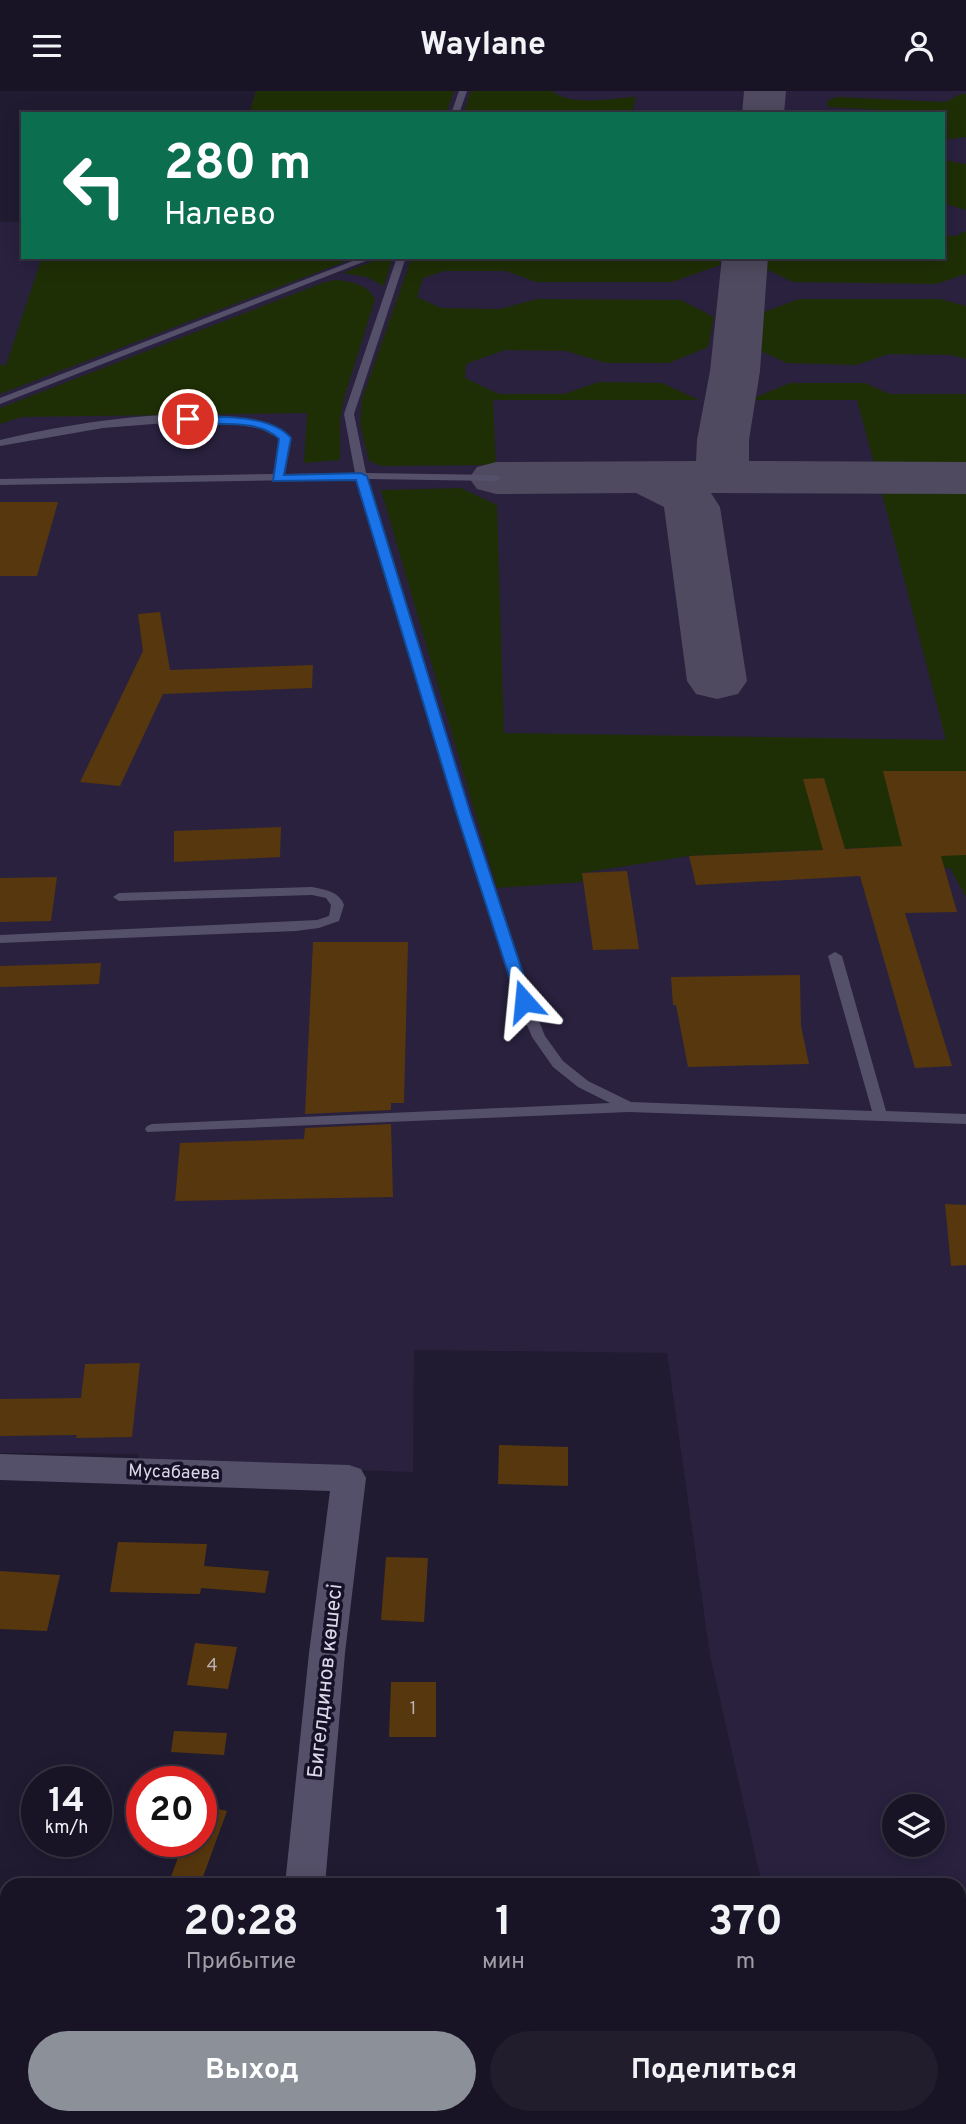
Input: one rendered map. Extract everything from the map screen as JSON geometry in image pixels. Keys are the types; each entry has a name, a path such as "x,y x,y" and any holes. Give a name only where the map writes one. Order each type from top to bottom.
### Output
{"street":[{"name":"Мусабаева","path":"0,1467 349,1478"},
{"name":"Бигелдинов көшесі","path":"306,1878 327,1653 349,1478"}],"lane":[{"path":"457,112 464,91"},
{"path":"0,401 367,259"},
{"path":"401,259 349,414 361,476 464,815 524,1001 539,1037 558,1064 583,1084 629,1107"},
{"path":"0,443 63,430 139,420 246,422 278,432 285,438 277,479"},
{"path":"0,482 361,476 496,478"},
{"path":"0,939 296,927 319,924 334,918 339,908 337,900 330,895 313,891 119,897"},
{"path":"835,956 880,1116"},
{"path":"152,1129 629,1107 966,1119"}],"shaded area":[{"path":"256,91 966,91 966,1878 760,1878 710,1655 667,1353 414,1350 413,1472 138,1463 138,1454 0,1453 0,222 21,222 21,259 945,259 945,112 250,112"}],"green space":[{"path":"256,91 454,91 447,112 250,112"},
{"path":"471,91 552,91 560,96 581,100 636,97 632,112 464,112"},
{"path":"966,94 966,137 945,140 945,112 882,112 828,107 827,101 837,97 945,102"},
{"path":"945,160 966,164 966,210 945,204"},
{"path":"966,231 966,274 936,284 793,282 762,267 763,259 945,259 945,236 955,236"},
{"path":"41,259 352,259 0,394 0,365 6,365"},
{"path":"379,259 392,260 384,286 367,277 343,273"},
{"path":"411,259 722,259 720,265 672,282 536,282 506,271 444,271 423,278 417,297 441,308 500,309 537,299 681,300 714,317 708,347 669,363 606,363 566,351 505,350 466,364 465,378 499,394 564,394 599,382 662,383 699,400 493,400 496,465 382,466 369,461 360,424 362,399"},
{"path":"336,280 358,285 368,290 375,299 344,398 340,420 340,460 304,463 307,413 22,417 0,424 0,408"},
{"path":"799,299 940,299 966,306 966,359 951,355 889,354 856,365 787,363 754,348 756,315"},
{"path":"790,383 865,383 890,394 966,394 966,466 875,467 857,400 749,400"},
{"path":"461,488 497,505 504,733 946,740 881,490 966,490 966,897 950,868 902,866 881,847 689,856 582,873 583,882 497,888 381,490"}],"building":[{"path":"0,502 58,502 37,576 0,576"},
{"path":"160,612 170,670 313,665 312,688 163,694 120,786 80,782 143,651 138,614"},
{"path":"883,771 966,771 966,855 941,856 957,912 905,913 952,1066 915,1068 860,876 696,885 689,856 823,850 803,779 824,778 845,849 902,846"},
{"path":"281,827 280,857 174,862 174,831"},
{"path":"627,871 639,949 593,950 582,873"},
{"path":"57,877 51,921 0,922 0,878"},
{"path":"313,942 408,942 404,1103 391,1103 391,1110 305,1114"},
{"path":"101,963 99,984 0,987 0,966"},
{"path":"800,975 801,1026 809,1064 688,1067 676,1005 673,1005 671,977"},
{"path":"391,1124 393,1197 175,1201 180,1143 304,1139 305,1128"},
{"path":"945,1204 966,1205 966,1265 951,1266"},
{"path":"140,1363 132,1437 0,1436 0,1399 81,1398 85,1364"},
{"path":"499,1445 568,1447 568,1486 498,1484"},
{"path":"118,1542 207,1544 204,1566 269,1571 265,1593 201,1588 200,1594 110,1592"},
{"path":"386,1557 428,1558 424,1622 381,1620"},
{"path":"0,1571 60,1575 47,1631 0,1629"},
{"path":"195,1643 237,1647 228,1689 187,1685"},
{"path":"391,1682 436,1682 436,1737 389,1737"},
{"path":"174,1731 227,1733 224,1755 171,1752"},
{"path":"217,1809 227,1811 217,1838"},
{"path":"178,1857 210,1857 203,1878 171,1878"}],"taxiway":[{"path":"763,112 765,91"},
{"path":"732,477 722,469 723,440 735,371 745,259"},
{"path":"496,478 638,477"},
{"path":"638,477 677,491 693,507 717,681"},
{"path":"638,477 732,477"},
{"path":"732,477 966,478"}],"route":[{"path":"188,419 246,422 278,432 285,438 277,479 361,476 464,815 524,1001"}]}
